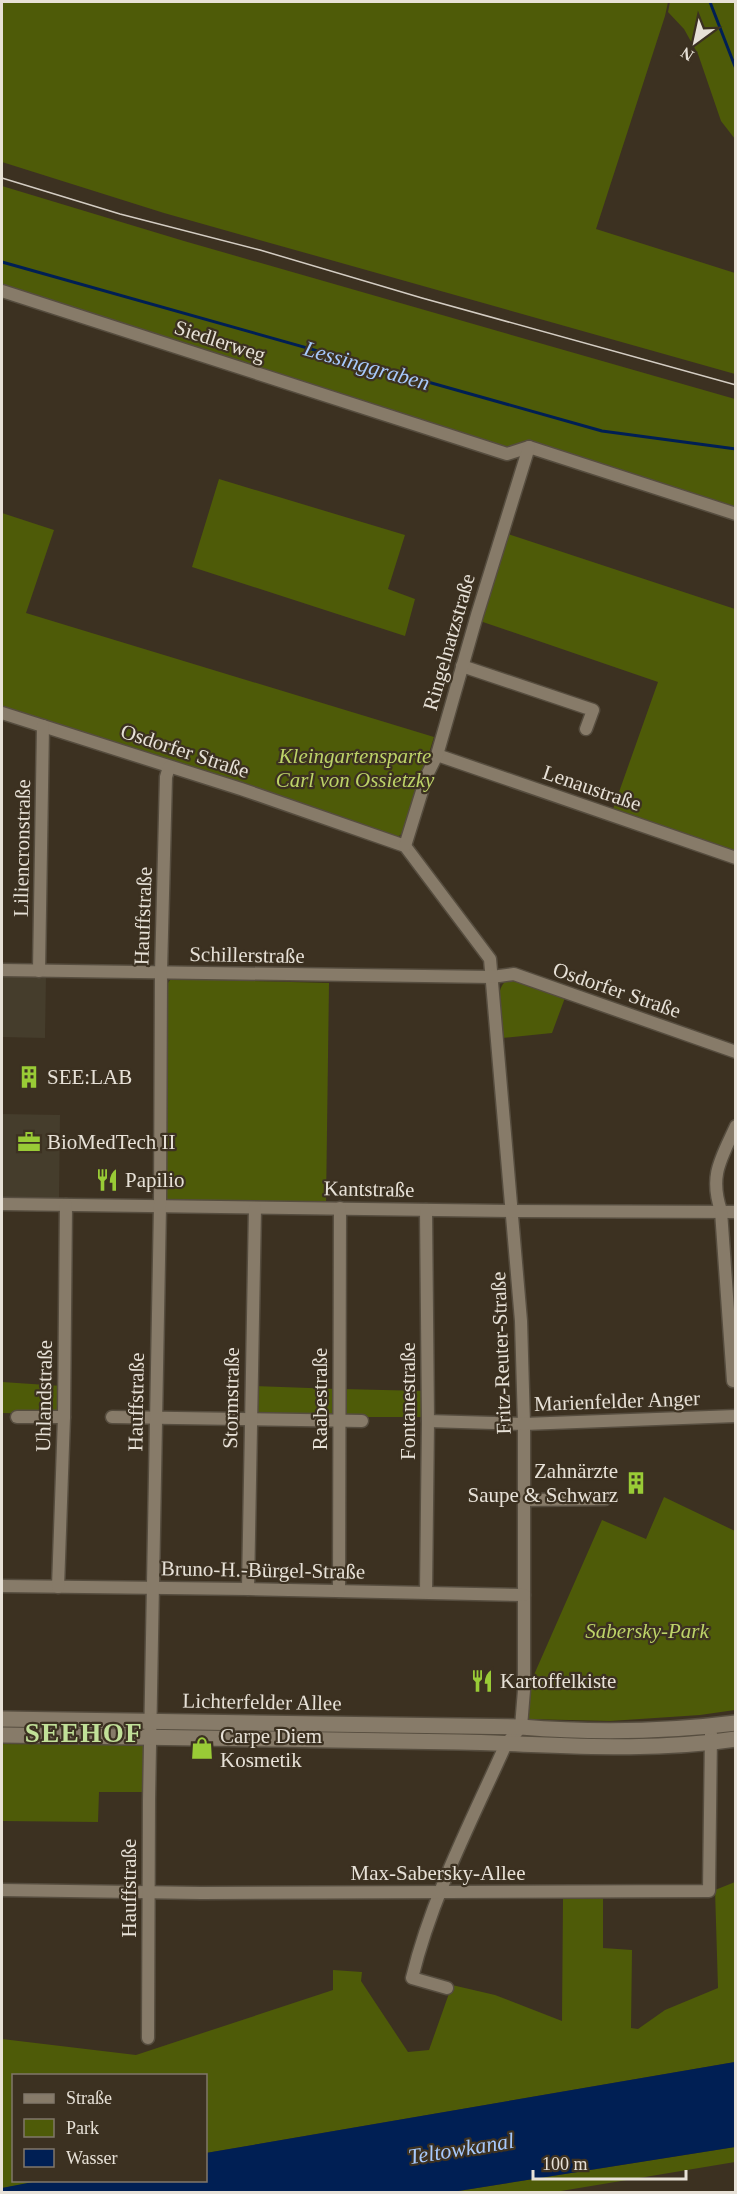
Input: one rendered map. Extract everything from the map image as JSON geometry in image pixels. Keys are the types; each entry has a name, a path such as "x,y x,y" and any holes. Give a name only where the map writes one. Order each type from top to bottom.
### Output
{"main road":[{"name":"Lichterfelder Allee","path":"2,1719 521,1727 602,1731 658,1731 735,1723"},
{"name":"Lichterfelder Allee","path":"2,1735 604,1747 712,1743 735,1739"}],"street":[{"name":"Siedlerweg","path":"2,291 507,454 529,447 735,514"},
{"name":"Ringelnatzstraße","path":"405,846 427,775 437,755 529,447"},
{"path":"462,666 592,710 586,729"},
{"name":"Osdorfer Straße","path":"2,713 405,846"},
{"name":"Liliencronstraße","path":"39,971 43,726"},
{"name":"Lenaustraße","path":"437,755 735,858"},
{"name":"Hauffstraße","path":"148,2038 155,1418 160,1206 160,972 166,777 169,767"},
{"path":"405,846 490,959 492,977"},
{"name":"Schillerstraße","path":"2,970 492,977"},
{"name":"Osdorfer Straße","path":"492,977 514,974 735,1052"},
{"name":"Fritz-Reuter-Straße","path":"492,977 521,1321 524,1424 524,1690 521,1727"},
{"path":"733,1381 721,1211 716,1196 716,1172 735,1126"},
{"name":"Kantstraße","path":"2,1204 735,1212"},
{"name":"Uhlandstraße","path":"58,1587 64,1417 66,1205"},
{"name":"Stormstraße","path":"248,1589 249,1420 255,1208"},
{"name":"Raabestraße","path":"339,1591 340,1208"},
{"name":"Fontanestraße","path":"426,1210 428,1421 426,1592"},
{"name":"Marienfelder Anger","path":"428,1421 524,1424 735,1416"},
{"path":"16,1417 64,1417"},
{"path":"112,1417 362,1421"},
{"path":"524,1500 605,1499"},
{"name":"Bruno-H.-Bürgel-Straße","path":"2,1586 524,1595"},
{"name":"Max-Sabersky-Allee","path":"2,1890 440,1893 709,1891 712,1743 710,1726"},
{"path":"447,1988 411,1978 416,1960 440,1893 506,1744 521,1727"}],"shaded area":[{"path":"2,975 46,975 45,1038 2,1037"},
{"path":"2,1114 60,1115 59,1200 2,1199"}],"green space":[{"path":"2,2 668,2 596,229 735,273 735,374 164,213 2,162"},
{"path":"670,2 735,2 735,139 721,121 698,54 684,29 668,12"},
{"path":"2,186 184,241 735,399 735,509 533,444 506,449 2,287"},
{"path":"219,479 405,535 388,589 415,599 405,636 192,567"},
{"name":"Kleingartensparte Carl von Ossietzky","path":"2,513 54,530 26,613 434,737 405,831 399,836 392,836 2,709"},
{"path":"508,534 735,609 735,852 613,809 658,682 480,621"},
{"path":"510,978 566,995 552,1033 502,1038 499,996 504,982"},
{"path":"170,980 329,983 326,1203 167,1201 164,1199 166,986"},
{"path":"2,1382 62,1386 60,1410 55,1414 2,1413"},
{"path":"254,1386 337,1389 335,1417 257,1417"},
{"path":"342,1389 425,1391 424,1417 345,1417"},
{"name":"Sabersky-Park","path":"664,1497 735,1531 735,1710 700,1715 610,1721 526,1719 526,1693 602,1520 646,1539"},
{"path":"2,1744 155,1745 154,1792 99,1792 98,1822 2,1821"},
{"path":"735,1882 735,2062 207,2153 207,2074 12,2074 12,2182 37,2182 2,2188 2,2039 136,2055 333,1990 333,1970 362,1972 361,1981 408,2052 429,2050 452,1985 495,1995 562,2021 563,1898 603,1898 603,1948 632,1950 631,2028 638,2029 665,2010 718,1988 715,1890"},
{"path":"735,2147 735,2162 555,2192 452,2192"}],"water":[{"name":"Teltowkanal","path":"735,2062 735,2147 452,2192 2,2192 2,2188 33,2182 207,2182 207,2153"}],"waterway":[{"path":"710,2 736,69"},
{"name":"Lessinggraben","path":"2,262 602,431 736,449"}],"tram line":[{"path":"2,178 120,214 260,250 422,298 736,385"}],"place":[{"name":"SEE:LAB","path":"29,1077"},
{"name":"BioMedTech II","path":"29,1142"},
{"name":"Papilio","path":"107,1180"},
{"name":"Zahnärzte Saupe & Schwarz","path":"636,1483"},
{"name":"Kartoffelkiste","path":"482,1681"},
{"name":"Carpe Diem Kosmetik","path":"202,1748"}],"district":[{"name":"SEEHOF","path":"84,1733"}]}
